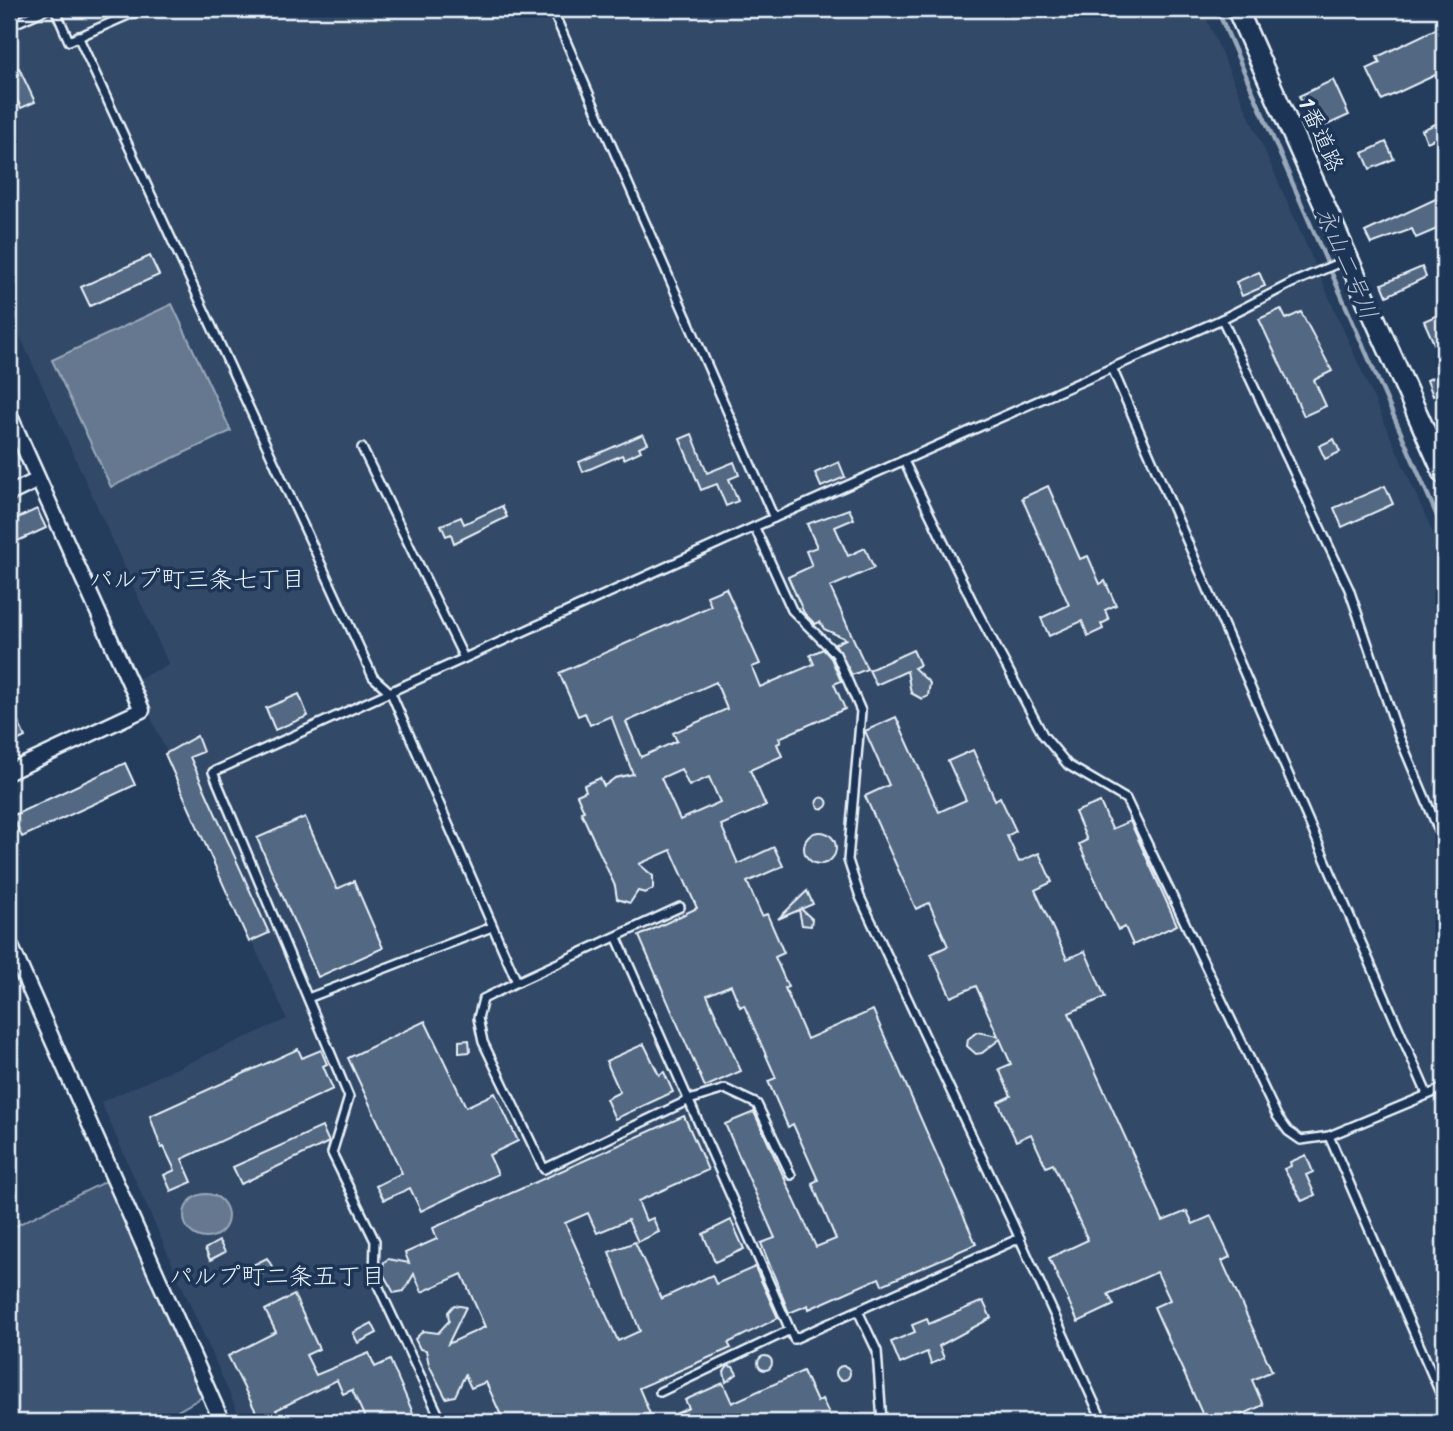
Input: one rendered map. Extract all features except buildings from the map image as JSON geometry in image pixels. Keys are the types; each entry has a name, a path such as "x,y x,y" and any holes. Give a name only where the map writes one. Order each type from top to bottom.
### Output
{"street":[{"name":"1番道路","path":"1237,9 1344,260 1444,474"},
{"path":"9,414 142,710 9,772"},
{"path":"9,494 38,480"},
{"path":"9,942 222,1422"}],"lane":[{"path":"9,26 47,9"},
{"path":"55,9 69,41 142,9"},
{"path":"552,9 774,517"},
{"path":"78,36 373,677 391,693 517,982"},
{"path":"442,1422 374,1277 375,1241 332,1153 349,1097 212,772 755,528 774,517 1222,319 1344,260"},
{"path":"1222,319 1349,590 1399,736 1444,843"},
{"path":"1112,368 1427,1094"},
{"path":"362,448 464,658"},
{"path":"904,461 977,611 1043,735 1068,765 1126,799 1277,1116 1288,1131 1301,1140 1329,1136 1444,1088"},
{"path":"755,528 792,610 836,654 860,710 848,860 860,897 1020,1238 1102,1422"},
{"path":"680,906 483,999 478,1018 483,1042 544,1169 689,1100 725,1089 757,1104 791,1175"},
{"path":"308,998 492,928"},
{"path":"617,938 794,1339 1020,1238"},
{"path":"1329,1136 1444,1402"},
{"path":"858,1311 877,1351 882,1422"},
{"path":"660,1392 790,1330"}],"shaded area":[{"path":"9,9 1202,9 1444,558 1444,1422 242,1422 101,1102 287,1019 134,680 169,665 9,312"},
{"path":"172,304 231,431 111,487 52,360"},
{"path":"108,1180 204,1396 178,1411 183,1422 9,1422 9,1229"},
{"path":"206,1194 215,1195 222,1200 227,1207 227,1225 222,1232 215,1237 206,1238 197,1237 190,1232 185,1225 184,1216 185,1207 190,1200 197,1195"}],"waterway":[{"name":"永山二号川","path":"1217,9 1444,532"}],"district":[{"name":"パルプ町三条七丁目","path":"197,579"},
{"name":"パルプ町二条五丁目","path":"277,1276"}]}
